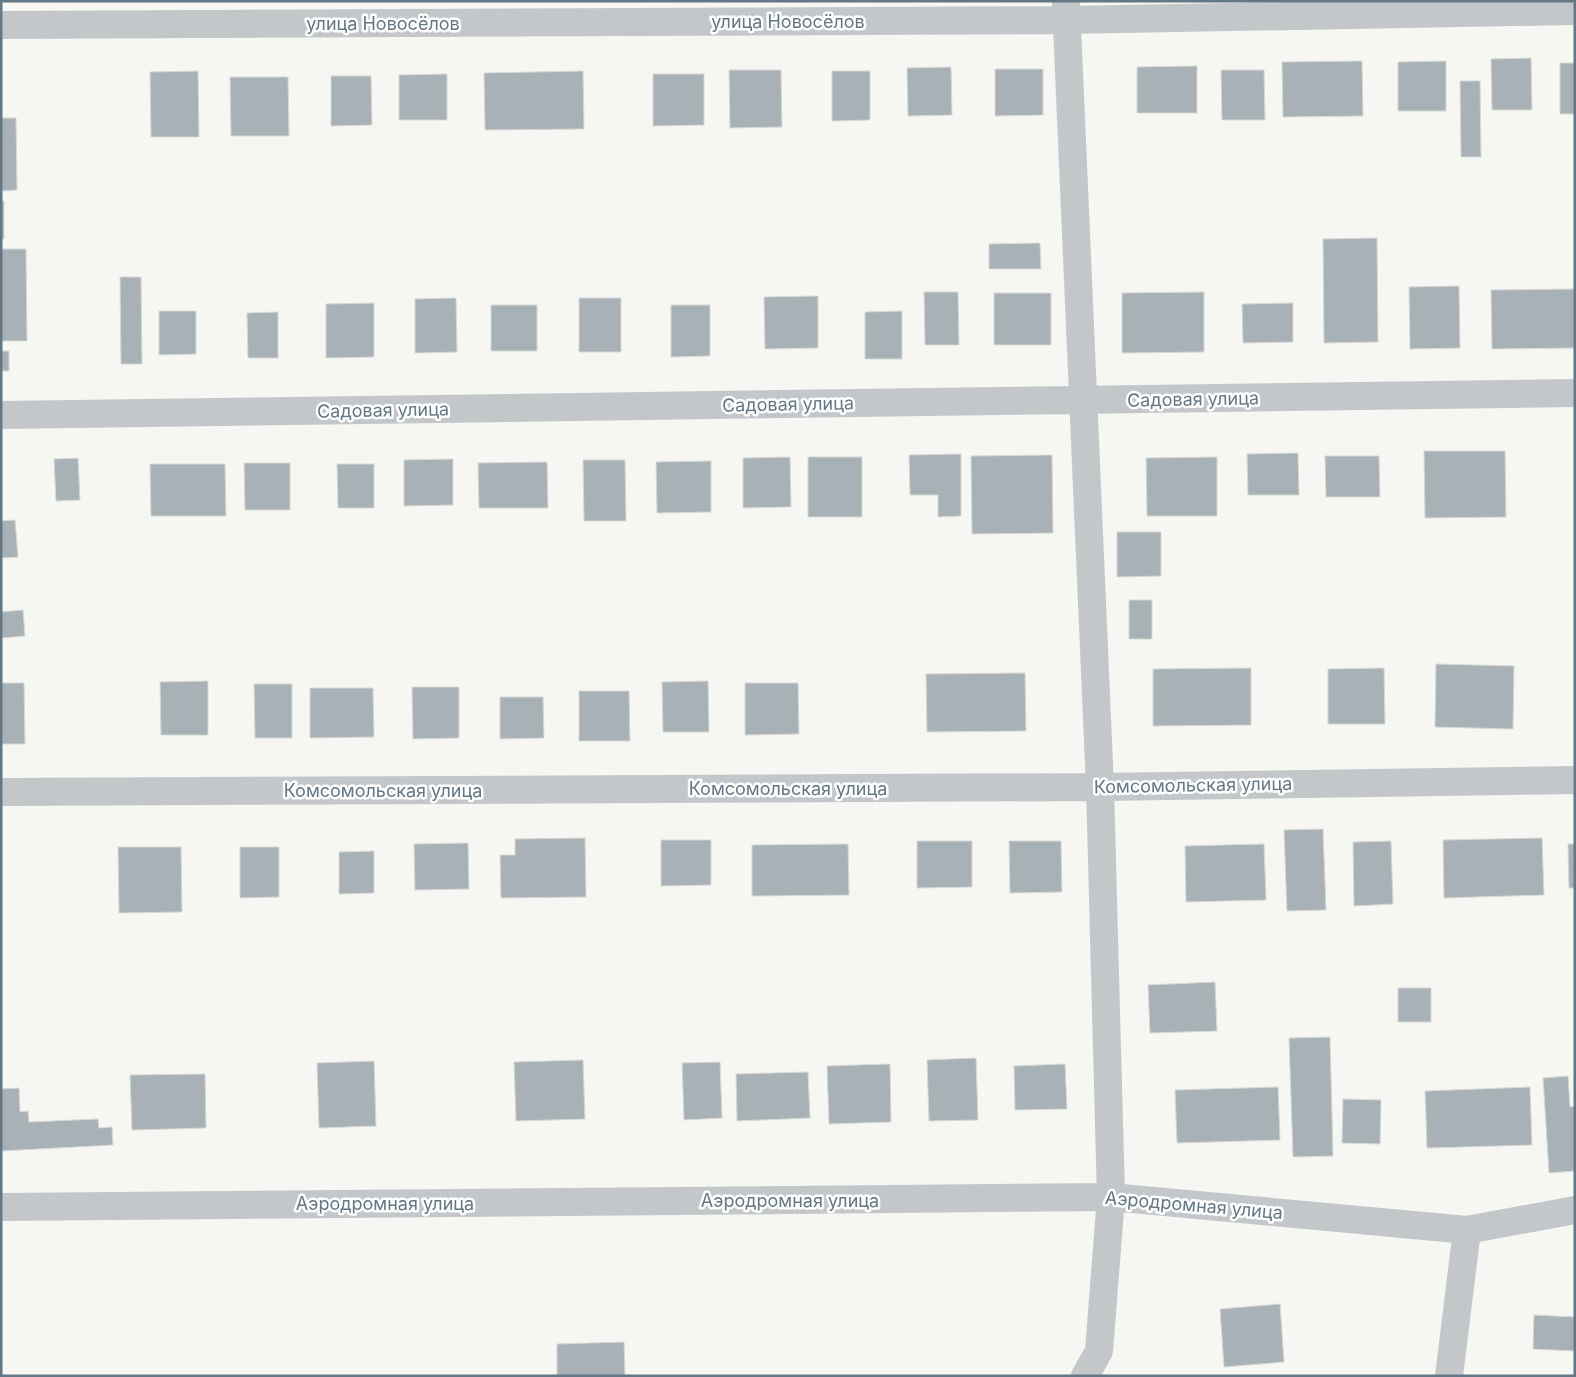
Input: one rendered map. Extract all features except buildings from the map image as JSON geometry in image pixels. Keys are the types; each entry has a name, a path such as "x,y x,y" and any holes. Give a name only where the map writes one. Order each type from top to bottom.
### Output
{"street":[{"name":"улица Новосёлов","path":"1,25 1066,10 1575,11"},
{"path":"1066,10 1100,787 1111,1197 1099,1351 1085,1376"},
{"name":"Садовая улица","path":"1,415 1575,393"},
{"name":"Комсомольская улица","path":"1,792 1100,787 1575,780"},
{"name":"Аэродромная улица","path":"1,1206 1111,1197 1467,1230 1575,1210"},
{"path":"1449,1376 1467,1230"}]}
